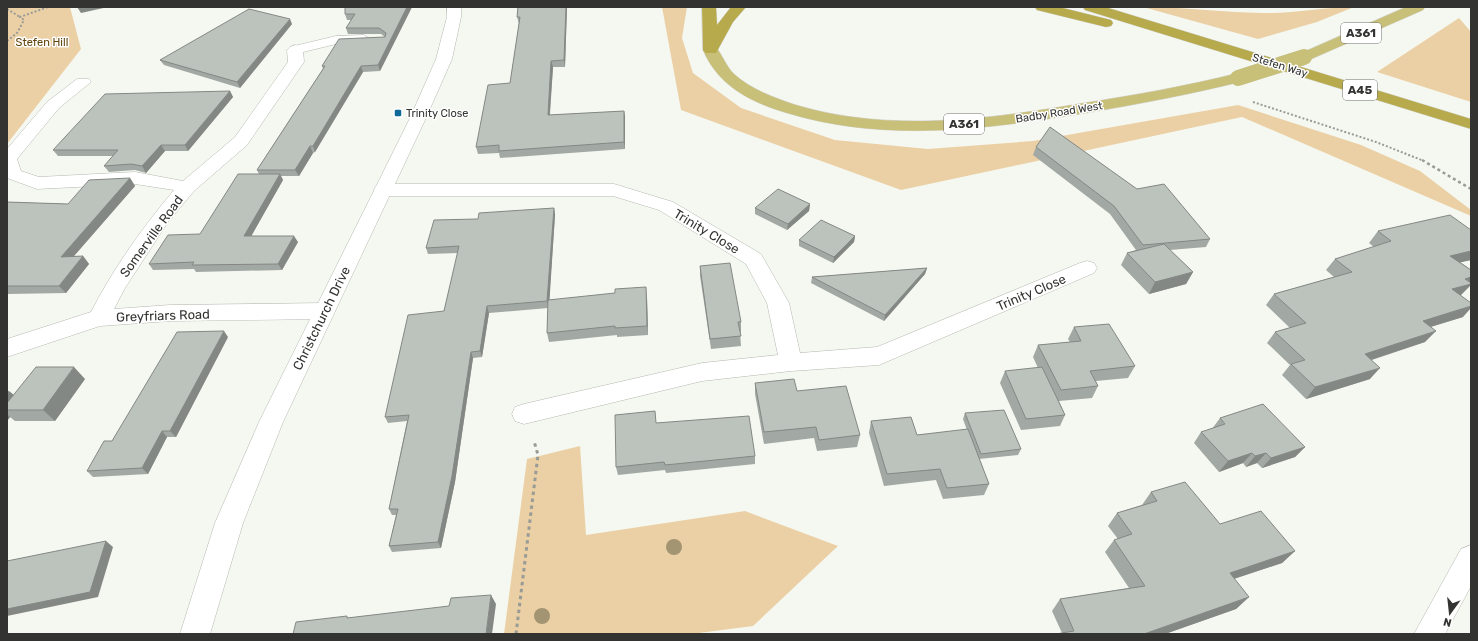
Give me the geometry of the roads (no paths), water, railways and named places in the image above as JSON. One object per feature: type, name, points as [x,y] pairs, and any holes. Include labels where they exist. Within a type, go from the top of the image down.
[{"type":"highway","points":[[709,7],[711,50]]},
{"type":"highway","points":[[711,50],[727,20],[739,7]]},
{"type":"highway","points":[[1042,7],[1155,36],[1250,56]]},
{"type":"highway","name":"Stefen Way","points":[[1090,7],[1471,124]]},
{"type":"main road","name":"Badby Road West","points":[[711,50],[715,63],[726,77],[744,89],[767,100],[794,110],[824,118],[861,124],[931,126],[980,123],[1048,115],[1206,86],[1238,78],[1304,57],[1418,7]]},
{"type":"street","name":"Christchurch Drive","points":[[195,634],[229,523],[271,422],[418,118],[444,59],[454,17],[454,7]]},
{"type":"street","name":"Somerville Road","points":[[99,318],[115,286],[161,218],[187,187],[241,141],[296,62],[295,50]]},
{"type":"street","points":[[83,82],[53,105],[8,159],[13,174],[37,183],[135,178],[187,187]]},
{"type":"street","name":"Trinity Close","points":[[383,190],[614,190],[666,206],[754,259],[778,303],[791,362]]},
{"type":"street","name":"Trinity Close","points":[[524,414],[702,372],[791,362],[879,356],[1087,268]]},
{"type":"street","name":"Greyfriars Road","points":[[7,348],[99,318],[170,313],[324,310]]},
{"type":"street","points":[[1429,634],[1471,558]]},
{"type":"lane","points":[[295,50],[336,40],[374,39]]},
{"type":"place","name":"Trinity Close","points":[[398,113]]},
{"type":"park label","name":"Stefen Hill","points":[[42,42]]}]
